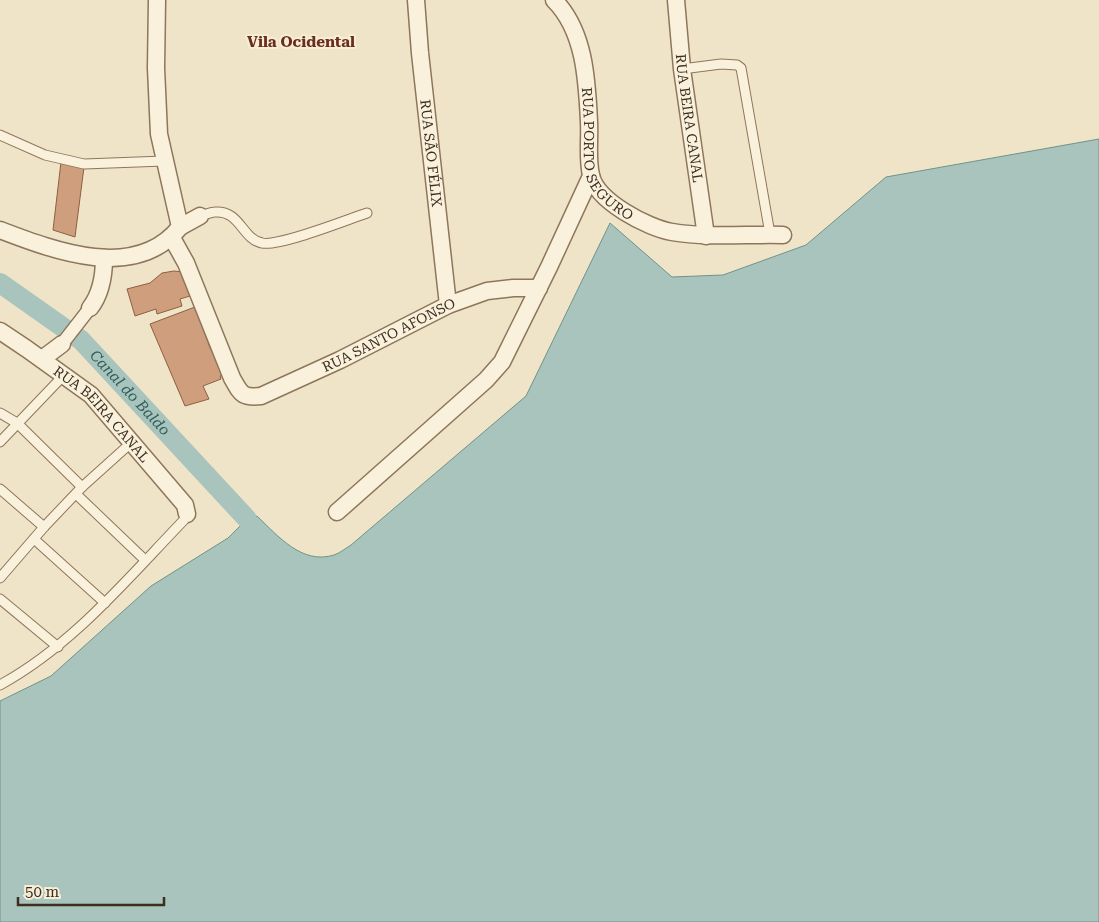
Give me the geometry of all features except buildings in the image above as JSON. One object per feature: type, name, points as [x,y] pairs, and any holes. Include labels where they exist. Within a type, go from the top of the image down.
[{"type":"street","points":[[157,0],[156,68],[159,134],[176,232]]},
{"type":"street","name":"RUA SÃO FÉLIX","points":[[416,0],[420,53],[448,305]]},
{"type":"street","name":"RUA PORTO SEGURO","points":[[554,0],[571,22],[585,66],[591,176],[602,194],[614,205],[652,227],[671,232],[706,236],[776,234]]},
{"type":"street","name":"RUA BEIRA CANAL","points":[[676,0],[682,69],[706,236]]},
{"type":"street","points":[[337,512],[494,372],[502,362],[591,176]]},
{"type":"street","points":[[0,230],[25,240],[66,252],[104,258],[128,257],[145,253],[200,216]]},
{"type":"street","name":"RUA SANTO AFONSO","points":[[176,232],[186,263],[232,378],[243,395],[248,397],[261,396],[340,360],[448,305],[488,291],[513,288],[539,288]]},
{"type":"street","points":[[42,359],[62,344],[96,300],[104,272],[104,258]]},
{"type":"street","name":"RUA BEIRA CANAL","points":[[0,331],[91,395],[185,505],[187,514]]},
{"type":"lane","points":[[682,69],[721,64],[737,65],[741,68],[776,234]]},
{"type":"lane","points":[[0,135],[45,155],[84,164],[164,161]]},
{"type":"lane","points":[[200,216],[216,212],[226,214],[236,218],[255,240],[260,243],[270,244],[366,213]]},
{"type":"lane","points":[[0,442],[64,375]]},
{"type":"lane","points":[[0,413],[17,423],[82,487]]},
{"type":"lane","points":[[1,574],[82,487],[132,442]]},
{"type":"lane","points":[[0,489],[44,527]]},
{"type":"lane","points":[[76,494],[146,560]]},
{"type":"lane","points":[[0,685],[23,673],[58,647],[105,603],[184,520],[187,514]]},
{"type":"lane","points":[[34,539],[105,603]]},
{"type":"lane","points":[[0,599],[58,647]]},
{"type":"water","points":[[1099,139],[1099,922],[0,922],[0,701],[51,676],[151,586],[228,538],[247,519],[257,516],[291,547],[311,556],[334,555],[351,545],[526,396],[610,223],[672,277],[723,275],[806,245],[886,177]]},
{"type":"waterway","name":"Canal do Baldo","points":[[0,283],[81,340],[247,519]]},
{"type":"district","name":"Vila Ocidental","points":[[301,42]]}]
